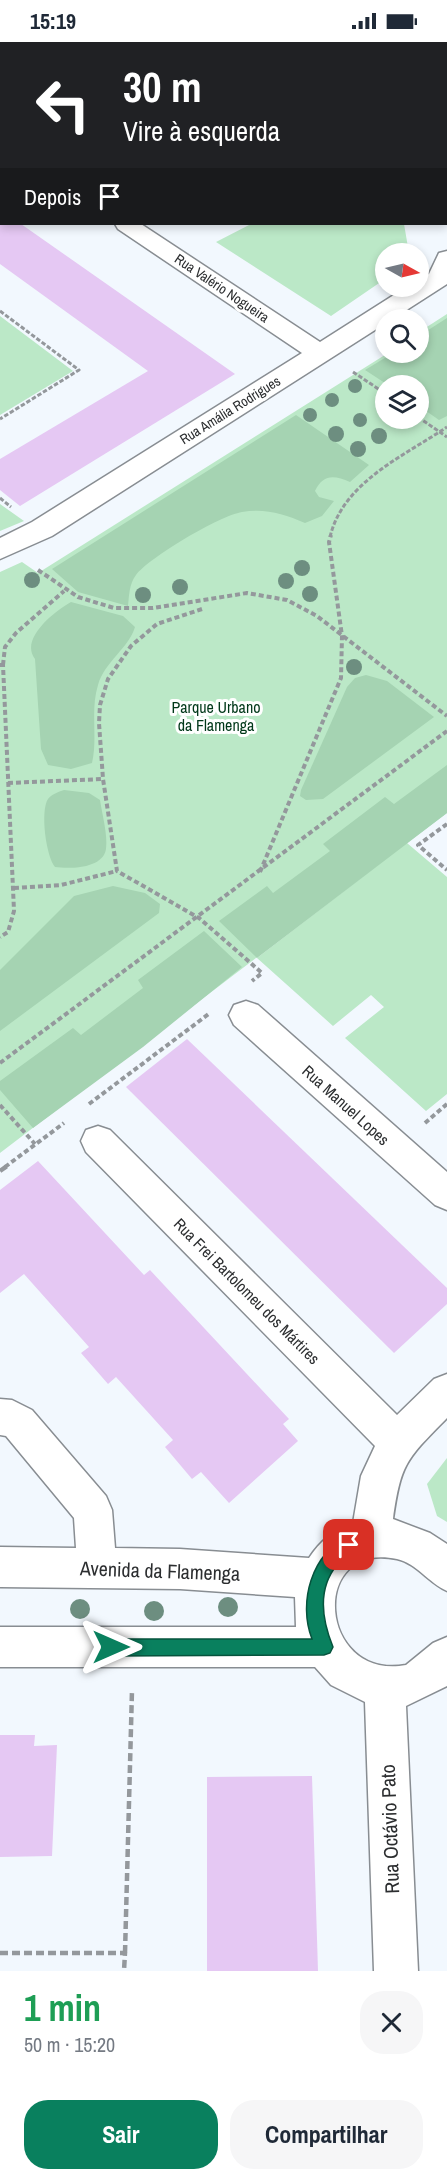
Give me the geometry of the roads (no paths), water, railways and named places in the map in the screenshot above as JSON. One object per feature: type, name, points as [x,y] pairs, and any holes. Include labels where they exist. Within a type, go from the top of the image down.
[{"type":"street","name":"Rua Valério Nogueira","points":[[127,225],[319,353]]},
{"type":"street","name":"Rua Amália Rodrigues","points":[[0,549],[42,529],[439,278],[447,258]]},
{"type":"street","name":"Rua Manuel Lopes","points":[[246,1000],[447,1194]]},
{"type":"street","name":"Rua Frei Bartolomeu dos Mártires","points":[[98,1141],[397,1442]]},
{"type":"street","points":[[371,1537],[380,1476],[397,1442],[447,1392]]},
{"type":"street","points":[[0,1417],[12,1418],[19,1423],[92,1510],[96,1538],[94,1568]]},
{"type":"street","points":[[447,1571],[434,1556],[414,1543],[393,1537],[371,1537],[349,1545],[332,1559],[320,1579],[314,1601],[315,1625],[324,1647],[339,1668],[361,1682],[385,1688],[412,1685],[435,1672],[447,1657]]},
{"type":"street","name":"Avenida da Flamenga","points":[[0,1567],[180,1569],[320,1579]]},
{"type":"street","points":[[0,1647],[324,1647]]},
{"type":"street","name":"Rua Octávio Pato","points":[[385,1688],[396,1971]]},
{"type":"park label","name":"Parque Urbano da Flamenga","points":[[216,716]]}]
